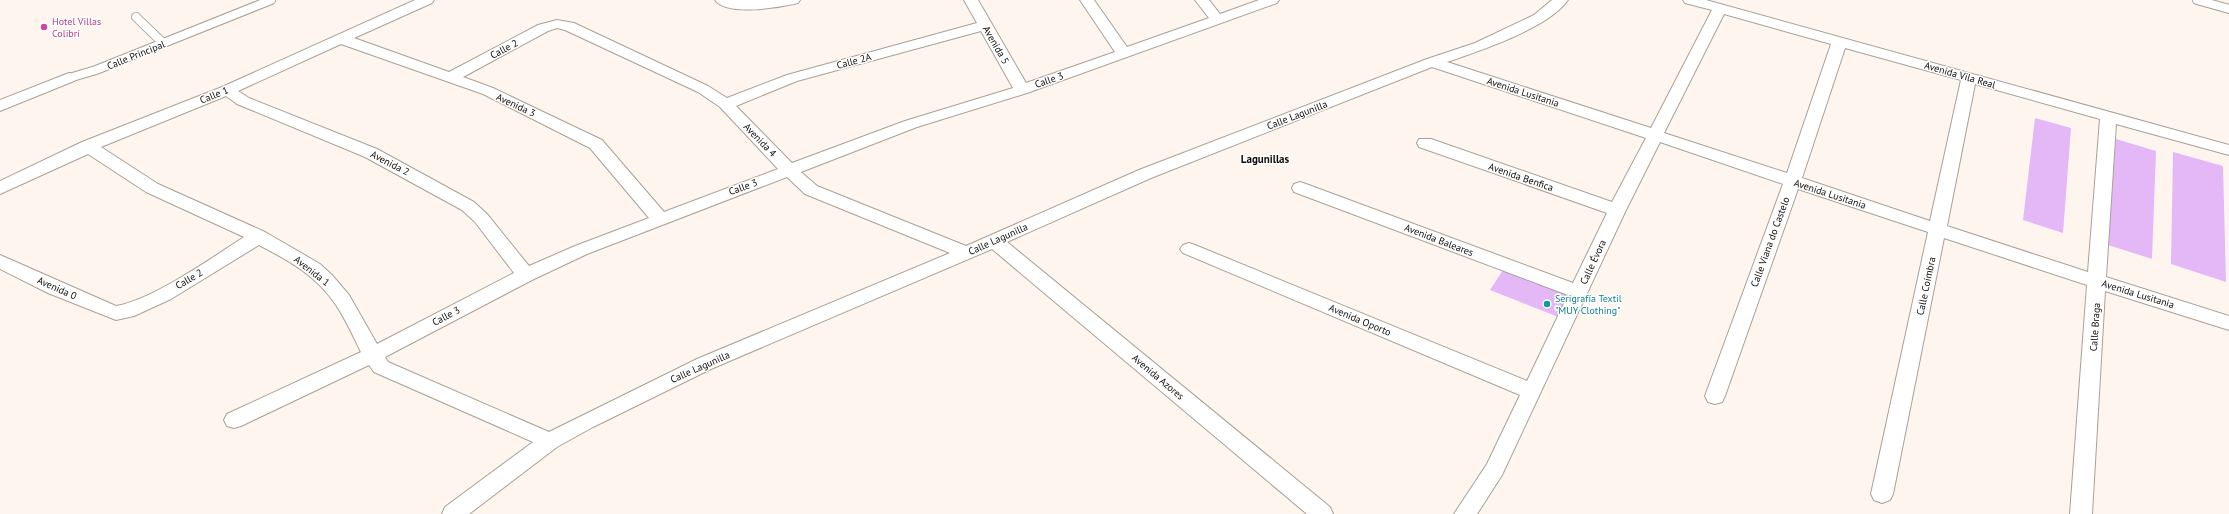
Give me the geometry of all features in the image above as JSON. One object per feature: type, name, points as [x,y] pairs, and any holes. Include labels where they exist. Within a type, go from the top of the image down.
[{"type":"street","name":"Calle 1","points":[[0,188],[88,146],[227,90],[427,0]]},
{"type":"street","points":[[722,0],[739,6],[762,6],[793,0]]},
{"type":"street","name":"Avenida 5","points":[[971,0],[1022,90]]},
{"type":"street","points":[[1087,0],[1124,54]]},
{"type":"street","points":[[1202,0],[1218,20]]},
{"type":"street","name":"Calle 3","points":[[234,420],[372,355],[526,275],[659,218],[911,124],[1022,90],[1272,0]]},
{"type":"street","name":"Calle Lagunilla","points":[[453,514],[550,441],[586,421],[704,364],[994,241],[1145,174],[1432,62],[1480,46],[1539,18],[1561,0]]},
{"type":"street","name":"Avenida Vila Real","points":[[1690,0],[2229,150]]},
{"type":"street","name":"Calle Évora","points":[[1465,514],[1495,469],[1617,210],[1657,135],[1720,8]]},
{"type":"street","name":"Calle 2","points":[[452,77],[543,28],[557,24]]},
{"type":"street","name":"Avenida 4","points":[[557,24],[569,26],[598,39],[703,89],[726,104],[789,170],[811,190],[966,253]]},
{"type":"street","name":"Calle 2A","points":[[726,104],[792,78],[985,25]]},
{"type":"street","name":"Avenida 3","points":[[341,39],[452,77],[488,92],[596,144],[659,218]]},
{"type":"street","name":"Calle Viana do Castelo","points":[[1715,396],[1792,182],[1839,42]]},
{"type":"street","name":"Avenida Lusitania","points":[[1432,62],[1657,135],[1792,182],[1938,230],[2229,323]]},
{"type":"street","name":"Calle Principal","points":[[0,106],[69,78]]},
{"type":"street","name":"Calle Coímbra","points":[[1882,494],[1969,78]]},
{"type":"street","name":"Avenida 2","points":[[227,90],[243,101],[371,153],[468,206],[481,218],[526,275]]},
{"type":"street","name":"Calle Braga","points":[[2081,514],[2098,282],[2108,117]]},
{"type":"street","name":"Avenida Benfica","points":[[1425,143],[1617,210]]},
{"type":"street","name":"Avenida 1","points":[[88,146],[127,174],[152,188],[259,236],[307,264],[326,279],[342,297],[372,355],[381,367],[550,441]]},
{"type":"street","name":"Avenida Baleares","points":[[1300,188],[1579,292]]},
{"type":"street","name":"Calle 2","points":[[115,313],[135,310],[222,260],[259,236]]},
{"type":"street","name":"Avenida Azores","points":[[994,241],[1322,514]]},
{"type":"street","name":"Avenida Oporto","points":[[1189,249],[1531,391]]},
{"type":"street","name":"Avenida 0","points":[[0,261],[115,313]]},
{"type":"lane","name":"Calle Principal","points":[[69,78],[96,70],[271,0]]},
{"type":"lane","points":[[2197,0],[2229,8]]},
{"type":"lane","points":[[136,17],[163,44]]},
{"type":"building","points":[[2035,118],[2071,128],[2063,233],[2023,220]]},
{"type":"building","points":[[2116,139],[2156,151],[2152,259],[2108,245]]},
{"type":"building","points":[[2173,152],[2223,166],[2226,282],[2171,264]]},
{"type":"building","name":"Serigrafía Textil \"MUY Clothing\"","points":[[1505,267],[1573,291],[1561,318],[1490,290]]},
{"type":"place","name":"Hotel Villas Colibrí","points":[[44,27]]},
{"type":"place","name":"Serigrafía Textil \"MUY Clothing\"","points":[[1547,304]]},
{"type":"district","name":"Lagunillas","points":[[1265,159]]}]
